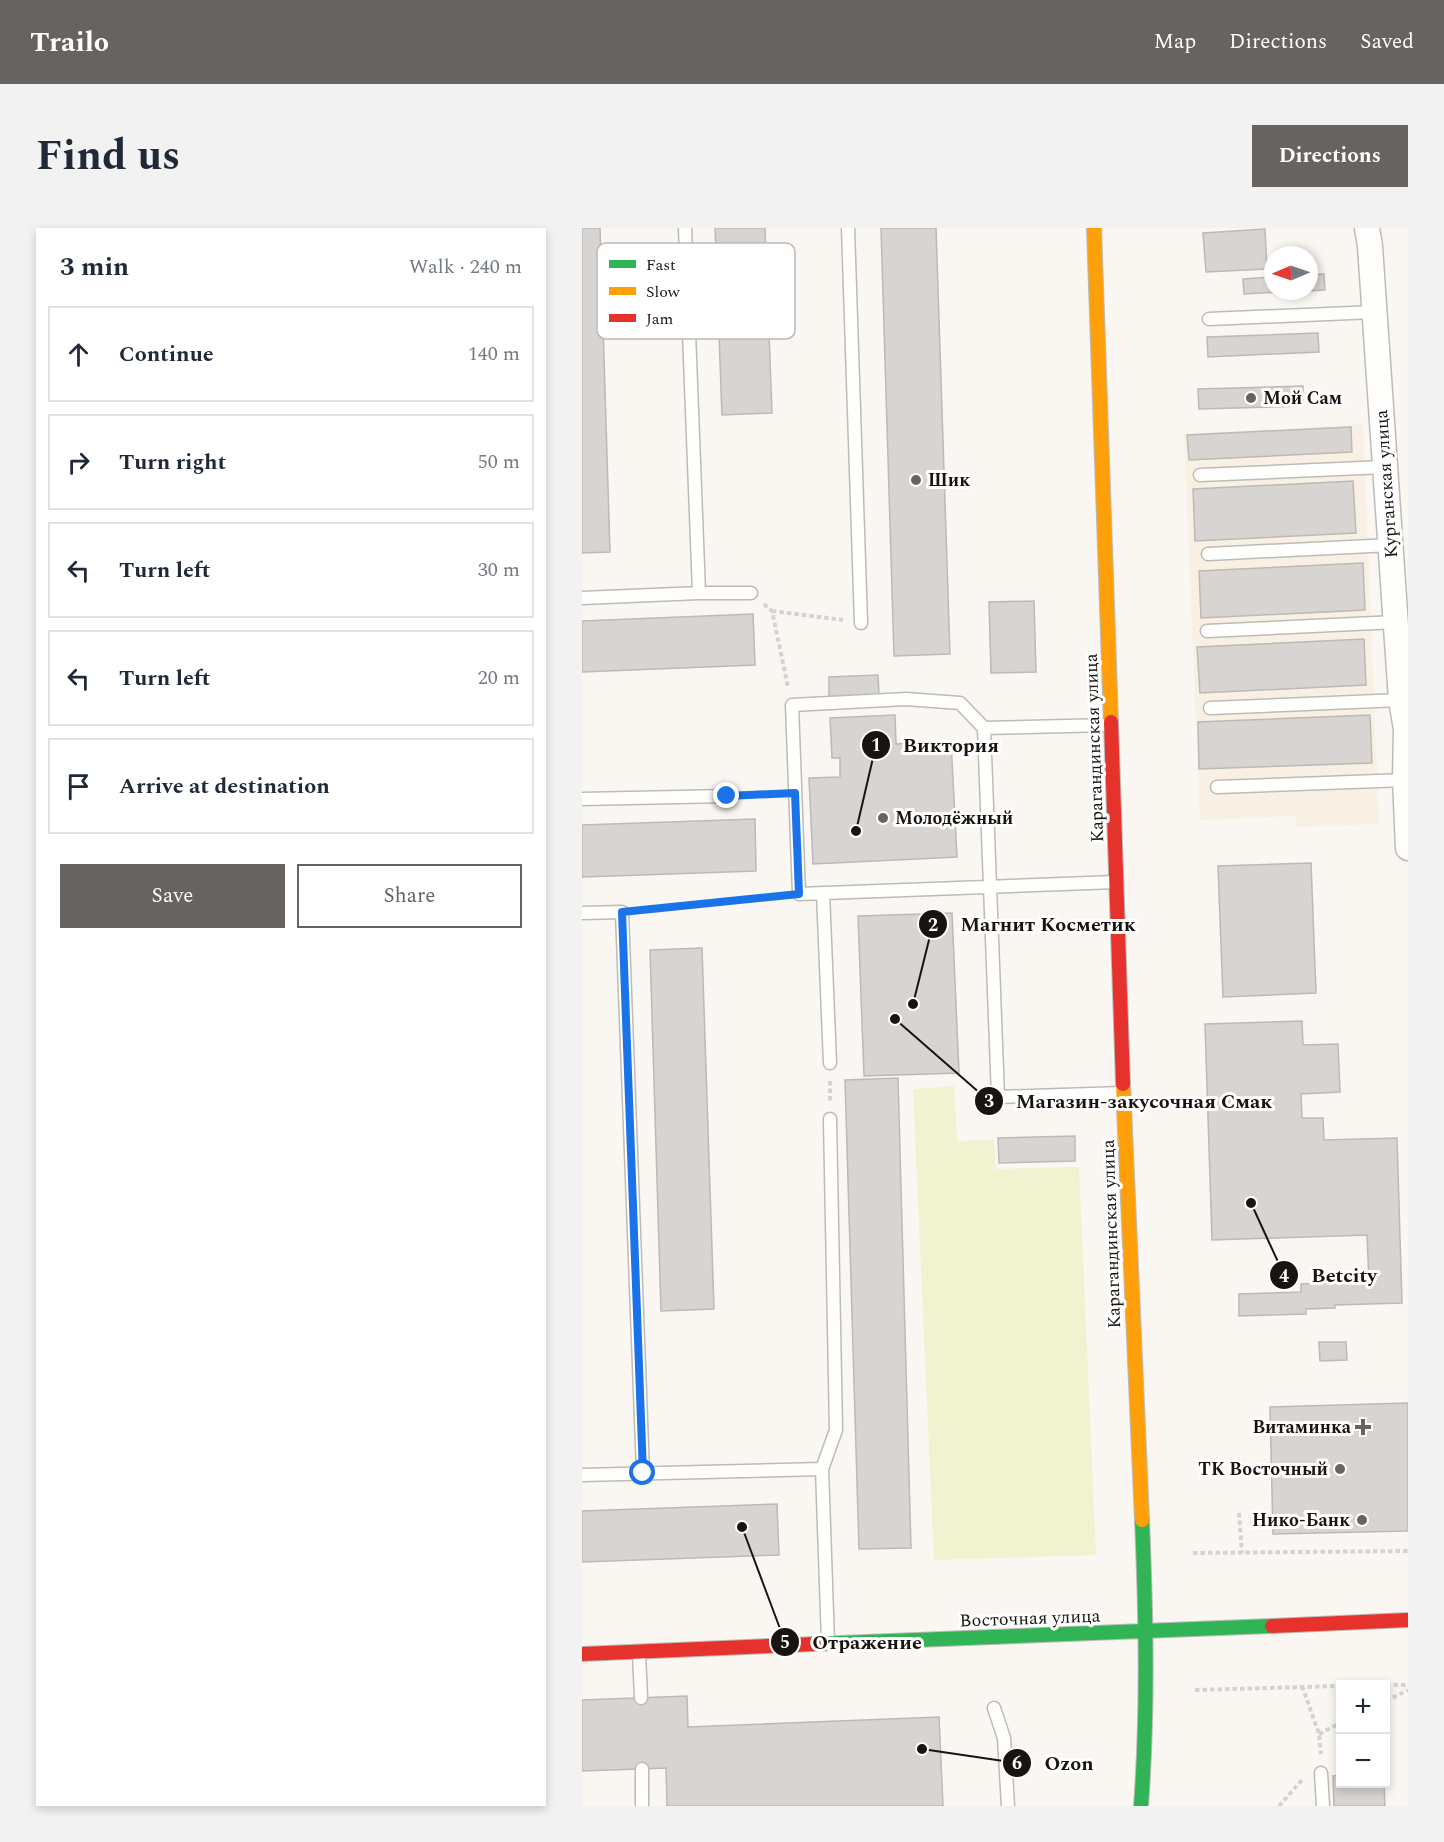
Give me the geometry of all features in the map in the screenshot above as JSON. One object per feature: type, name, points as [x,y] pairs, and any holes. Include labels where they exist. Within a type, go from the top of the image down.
[{"type":"main road","name":"Карагандинская улица","points":[[1094,228],[1124,1093],[1147,1631],[1146,1741],[1141,1806]]},
{"type":"main road","name":"Восточная улица","points":[[582,1654],[1408,1620]]},
{"type":"street","name":"Курганская улица","points":[[1366,228],[1370,246],[1396,622],[1403,647],[1401,700],[1406,729],[1404,780],[1408,848]]},
{"type":"lane","points":[[685,228],[686,243]]},
{"type":"lane","points":[[848,228],[861,623]]},
{"type":"lane","points":[[1209,319],[1374,312]]},
{"type":"lane","points":[[689,339],[699,593]]},
{"type":"lane","points":[[1200,475],[1385,466]]},
{"type":"lane","points":[[1208,554],[1391,545]]},
{"type":"lane","points":[[582,598],[751,593]]},
{"type":"lane","points":[[1207,632],[1396,622]]},
{"type":"lane","points":[[1117,882],[989,887],[799,894],[792,705],[906,699],[960,704],[984,728],[989,887],[998,1097],[1124,1093]]},
{"type":"lane","points":[[1210,708],[1401,700]]},
{"type":"lane","points":[[984,728],[1112,724]]},
{"type":"lane","points":[[1218,787],[1404,780]]},
{"type":"lane","points":[[582,799],[727,796]]},
{"type":"lane","points":[[823,893],[830,1063]]},
{"type":"lane","points":[[582,913],[622,912],[643,1473]]},
{"type":"lane","points":[[828,1644],[822,1469],[836,1430],[830,1119]]},
{"type":"lane","points":[[582,1475],[822,1469]]},
{"type":"lane","points":[[639,1652],[641,1698]]},
{"type":"lane","points":[[994,1708],[1004,1738],[1008,1806]]},
{"type":"lane","points":[[642,1769],[642,1806]]},
{"type":"lane","points":[[1322,1773],[1323,1806]]},
{"type":"path","points":[[751,593],[772,610],[861,623]]},
{"type":"path","points":[[772,610],[792,705]]},
{"type":"path","points":[[727,796],[795,793]]},
{"type":"path","points":[[622,912],[799,894]]},
{"type":"path","points":[[830,1063],[830,1119]]},
{"type":"path","points":[[1239,1513],[1242,1553]]},
{"type":"path","points":[[1193,1553],[1408,1551]]},
{"type":"path","points":[[1390,1685],[1408,1685]]},
{"type":"path","points":[[1302,1686],[1319,1734],[1322,1773]]},
{"type":"path","points":[[1195,1690],[1336,1686]]},
{"type":"path","points":[[1390,1699],[1408,1690]]},
{"type":"path","points":[[1319,1734],[1336,1726]]},
{"type":"shaded area","points":[[1363,424],[1379,824],[1297,827],[1296,816],[1200,820],[1184,434]]},
{"type":"green space","points":[[954,1086],[957,1141],[994,1140],[996,1169],[1079,1167],[1096,1555],[934,1560],[913,1089]]},
{"type":"building","points":[[582,228],[600,228],[600,243],[597,243],[597,339],[603,339],[610,552],[582,553]]},
{"type":"building","points":[[715,228],[765,228],[766,243],[716,243]]},
{"type":"building","points":[[881,228],[936,228],[950,654],[894,656]]},
{"type":"building","points":[[1265,229],[1264,269],[1206,272],[1203,233]]},
{"type":"building","points":[[1318,274],[1324,274],[1325,290],[1318,290]]},
{"type":"building","points":[[1264,278],[1264,293],[1244,294],[1243,279]]},
{"type":"building","points":[[1318,333],[1319,352],[1208,357],[1207,337]]},
{"type":"building","points":[[719,339],[769,339],[772,413],[722,415]]},
{"type":"building","name":"Мой Cам","points":[[1303,386],[1303,406],[1199,409],[1198,389]]},
{"type":"building","points":[[1351,427],[1352,452],[1189,460],[1187,435]]},
{"type":"building","points":[[1353,481],[1356,533],[1195,541],[1193,489]]},
{"type":"building","points":[[1363,563],[1365,610],[1201,618],[1199,571]]},
{"type":"building","points":[[1034,601],[1036,672],[991,673],[989,602]]},
{"type":"building","points":[[753,614],[755,665],[582,672],[582,621]]},
{"type":"building","points":[[1364,639],[1366,685],[1200,693],[1197,647]]},
{"type":"building","points":[[878,675],[879,695],[829,697],[829,677]]},
{"type":"building","name":"Молодёжный","points":[[895,715],[896,744],[951,741],[957,857],[813,864],[809,778],[840,777],[840,758],[832,758],[830,718]]},
{"type":"building","points":[[1370,715],[1372,763],[1199,769],[1198,722]]},
{"type":"building","points":[[755,819],[756,871],[582,877],[582,825]]},
{"type":"building","points":[[1311,863],[1316,993],[1223,997],[1218,866]]},
{"type":"building","points":[[952,913],[959,1073],[864,1076],[858,916]]},
{"type":"building","points":[[702,948],[714,1309],[661,1311],[650,950]]},
{"type":"building","points":[[1302,1021],[1303,1045],[1338,1044],[1340,1092],[1301,1094],[1302,1118],[1323,1118],[1324,1140],[1397,1138],[1402,1303],[1335,1305],[1335,1308],[1306,1309],[1306,1314],[1239,1316],[1239,1294],[1301,1292],[1301,1284],[1369,1281],[1367,1235],[1212,1240],[1205,1024]]},
{"type":"building","points":[[898,1078],[911,1548],[859,1549],[845,1080]]},
{"type":"building","points":[[1075,1136],[1075,1161],[999,1163],[998,1138]]},
{"type":"building","points":[[1319,1342],[1346,1342],[1347,1360],[1320,1361]]},
{"type":"building","name":"ТК Восточный","points":[[1408,1403],[1408,1531],[1273,1534],[1270,1407]]},
{"type":"building","points":[[777,1504],[779,1555],[582,1562],[582,1511]]},
{"type":"building","points":[[687,1696],[688,1727],[939,1717],[943,1806],[667,1806],[666,1768],[582,1771],[582,1700]]},
{"type":"building","points":[[1333,1776],[1336,1776],[1336,1788],[1384,1788],[1385,1806],[1334,1806]]},
{"type":"traffic: fast","points":[[1141,1806],[1146,1663],[1142,1520]]},
{"type":"traffic: fast","points":[[814,1644],[1272,1626]]},
{"type":"traffic: slow","points":[[1094,228],[1111,722]]},
{"type":"traffic: slow","points":[[1123,1084],[1142,1520]]},
{"type":"traffic: jam","points":[[1111,722],[1123,1084]]},
{"type":"traffic: jam","points":[[1272,1626],[1408,1620]]},
{"type":"traffic: jam","points":[[582,1654],[814,1644]]},
{"type":"place","name":"Мой Cам","points":[[1251,398]]},
{"type":"place","name":"Шик","points":[[916,480]]},
{"type":"place","name":"Молодёжный","points":[[883,818]]},
{"type":"place","name":"Виктория","points":[[856,831]]},
{"type":"place","name":"Магнит Косметик","points":[[913,1004]]},
{"type":"place","name":"Магазин-закусочная Смак","points":[[895,1019]]},
{"type":"place","name":"Betcity","points":[[1251,1203]]},
{"type":"place","name":"Витаминка","points":[[1363,1427]]},
{"type":"place","name":"ТК Восточный","points":[[1340,1469]]},
{"type":"place","name":"Нико-Банк","points":[[1362,1520]]},
{"type":"place","name":"Отражение","points":[[742,1527]]},
{"type":"place","name":"Ozon","points":[[922,1749]]},
{"type":"route","points":[[643,1473],[622,912],[799,894],[795,793],[727,796]]}]
